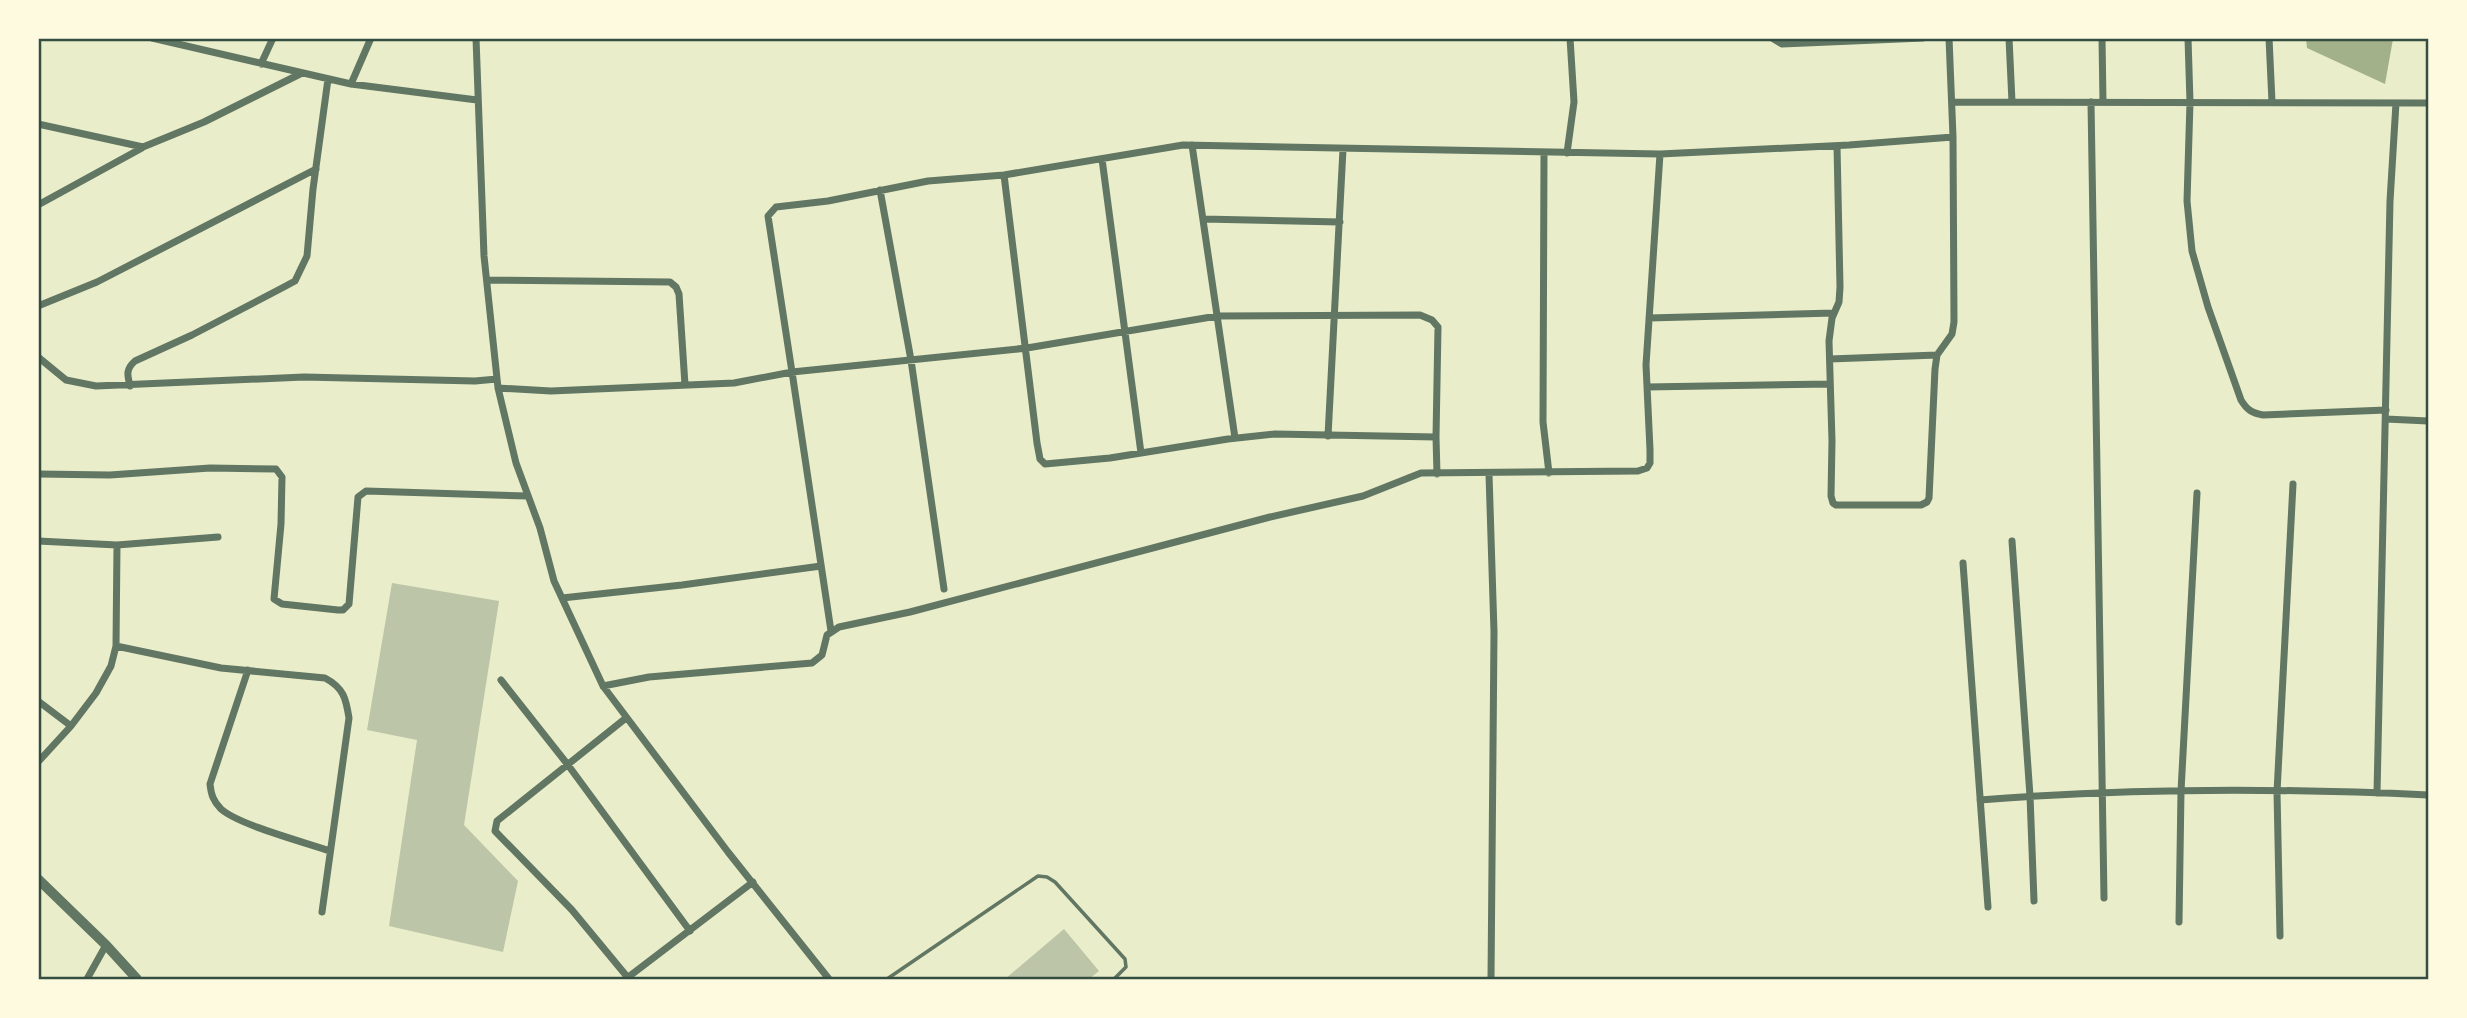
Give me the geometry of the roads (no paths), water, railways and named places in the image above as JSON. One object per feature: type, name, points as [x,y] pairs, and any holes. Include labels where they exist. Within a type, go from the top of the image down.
[{"type":"street","points":[[152,38],[351,84],[477,100]]},
{"type":"street","points":[[261,64],[272,38]]},
{"type":"street","points":[[351,84],[371,38]]},
{"type":"street","points":[[476,38],[487,280],[498,388],[516,463],[540,528],[554,581],[603,686],[829,979]]},
{"type":"street","points":[[1567,153],[1574,102],[1570,38]]},
{"type":"street","points":[[1772,38],[1782,44],[1923,38]]},
{"type":"street","points":[[1837,146],[1840,287],[1839,302],[1833,313],[1830,334],[1833,503],[1843,506],[1921,505],[1929,498],[1937,355],[1952,334],[1954,323],[1949,38]]},
{"type":"street","points":[[2009,38],[2012,102]]},
{"type":"street","points":[[2102,38],[2103,102]]},
{"type":"street","points":[[2188,38],[2190,102],[2187,201],[2192,251],[2208,307],[2241,400],[2247,409],[2263,415],[2386,414],[2428,421]]},
{"type":"street","points":[[2269,38],[2272,102]]},
{"type":"street","points":[[38,205],[143,147],[204,122],[302,73]]},
{"type":"street","points":[[130,386],[127,373],[135,361],[192,335],[295,281],[307,256],[328,79]]},
{"type":"street","points":[[1951,102],[2428,103]]},
{"type":"street","points":[[2091,102],[2104,898]]},
{"type":"street","points":[[2377,793],[2389,201],[2396,103]]},
{"type":"street","points":[[38,124],[143,147]]},
{"type":"street","points":[[831,631],[768,216],[776,207],[828,201],[929,181],[1004,175],[1192,145],[1660,154],[1837,146],[1952,137]]},
{"type":"street","points":[[1192,145],[1235,438]]},
{"type":"street","points":[[1328,436],[1343,149]]},
{"type":"street","points":[[1544,152],[1543,422],[1549,473]]},
{"type":"street","points":[[603,686],[649,677],[812,663],[822,655],[823,643],[831,631],[839,627],[910,612],[1270,517],[1363,496],[1421,473],[1549,473],[1638,471],[1647,468],[1650,463],[1647,387],[1649,318],[1660,154]]},
{"type":"street","points":[[1102,159],[1142,453]]},
{"type":"street","points":[[38,306],[97,282],[316,169]]},
{"type":"street","points":[[1004,175],[1040,459],[1045,464],[1275,434],[1436,437]]},
{"type":"street","points":[[880,190],[911,360],[944,589]]},
{"type":"street","points":[[1203,219],[1340,222]]},
{"type":"street","points":[[487,280],[670,282],[679,295],[685,385]]},
{"type":"street","points":[[1649,318],[1833,313]]},
{"type":"street","points":[[498,388],[551,391],[734,383],[792,372],[1027,348],[1217,316],[1420,315],[1432,320],[1438,327],[1437,474]]},
{"type":"street","points":[[1830,359],[1937,355]]},
{"type":"street","points":[[38,358],[66,380],[79,384],[130,386],[304,377],[475,381],[498,379]]},
{"type":"street","points":[[1647,387],[1830,384]]},
{"type":"street","points":[[38,474],[110,475],[210,468],[276,469],[282,477],[274,599],[282,604],[338,610],[343,610],[349,604],[358,497],[361,493],[528,496]]},
{"type":"street","points":[[1489,474],[1494,632],[1491,979]]},
{"type":"street","points":[[2280,936],[2277,792],[2293,484]]},
{"type":"street","points":[[2179,922],[2181,791],[2197,493]]},
{"type":"street","points":[[38,541],[117,545],[218,537]]},
{"type":"street","points":[[2012,541],[2030,796],[2034,901]]},
{"type":"street","points":[[38,762],[71,726],[96,693],[111,666],[116,646],[117,545]]},
{"type":"street","points":[[1963,564],[1988,907]]},
{"type":"street","points":[[562,598],[821,566]]},
{"type":"street","points":[[116,646],[221,668],[325,678],[338,685],[346,697],[349,718],[322,912]]},
{"type":"street","points":[[248,670],[211,784],[211,794],[219,807],[233,817],[330,851]]},
{"type":"street","points":[[501,680],[568,765],[690,931]]},
{"type":"street","points":[[38,701],[71,726]]},
{"type":"street","points":[[626,718],[497,821],[495,831],[572,910],[628,979],[753,882]]},
{"type":"street","points":[[1980,800],[2102,792],[2181,791],[2428,795]]},
{"type":"street","points":[[38,879],[137,979]]},
{"type":"street","points":[[87,979],[106,945]]},
{"type":"lane","points":[[887,979],[1038,876],[1055,882],[1125,959],[1126,967],[1114,979]]}]
